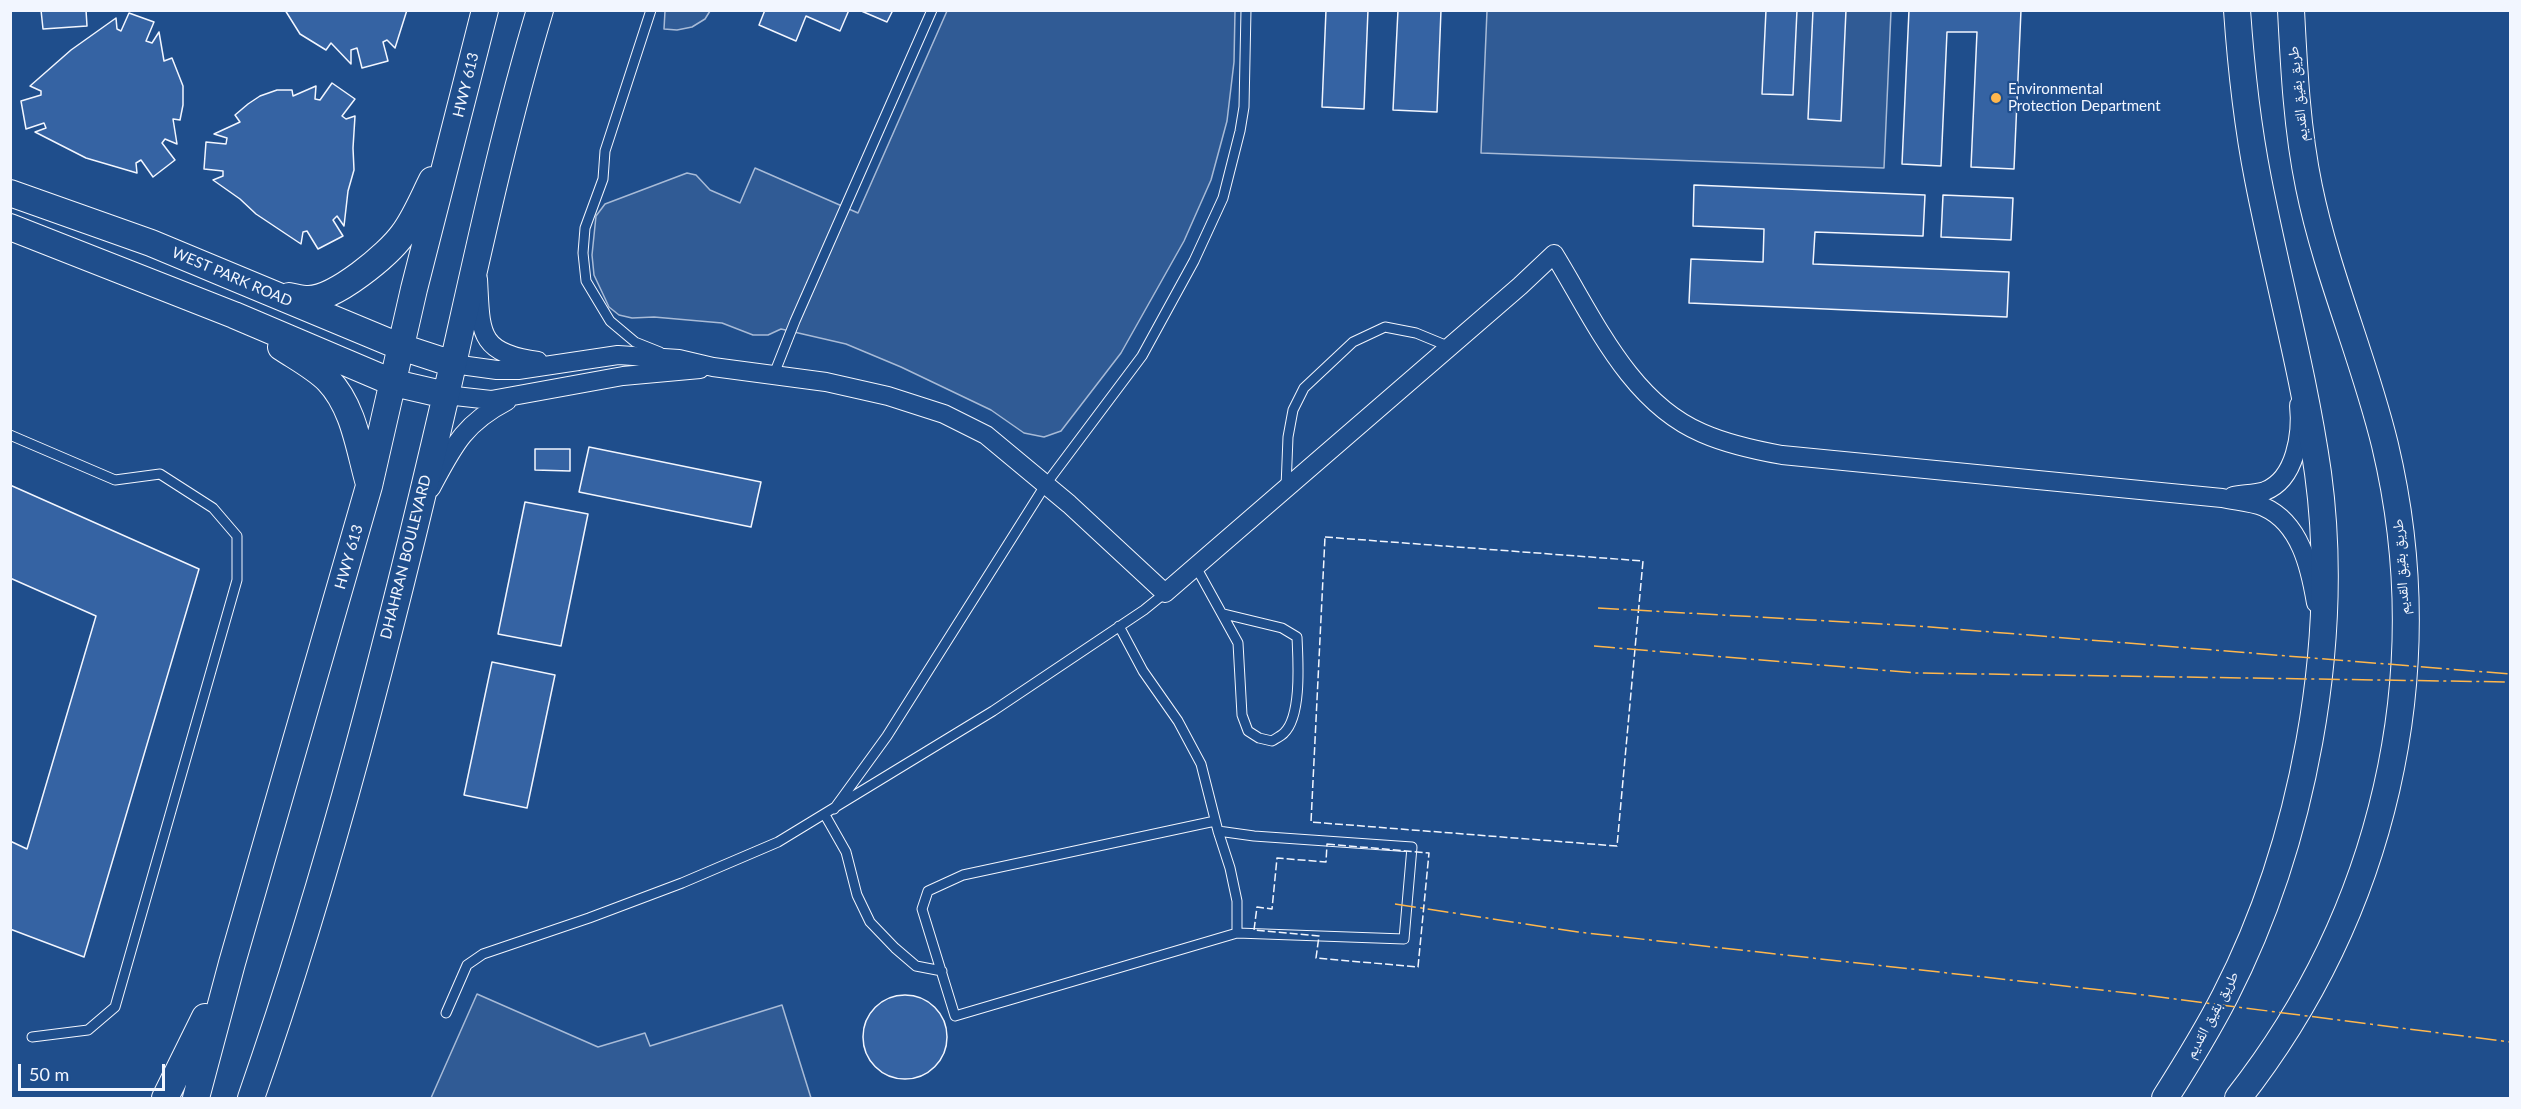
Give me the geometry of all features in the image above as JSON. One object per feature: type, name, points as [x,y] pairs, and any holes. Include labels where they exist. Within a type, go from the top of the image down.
[{"type":"main road","name":"HWY 613","points":[[196,1098],[232,963],[369,486],[401,347],[485,10]]},
{"type":"main road","name":"DHAHRAN BOULEVARD","points":[[251,1098],[300,950],[346,794],[417,514],[507,135],[540,10]]},
{"type":"main road","name":"طريق بقيق القديم","points":[[2165,1098],[2225,996],[2255,931],[2279,866],[2299,789],[2314,716],[2322,642],[2323,547],[2318,474],[2292,335],[2258,179],[2244,91],[2237,10]]},
{"type":"main road","name":"طريق بقيق القديم","points":[[2238,1098],[2270,1058],[2304,1004],[2331,952],[2355,897],[2373,844],[2388,783],[2400,717],[2405,659],[2405,582],[2385,445],[2309,187],[2294,74],[2291,10]]},
{"type":"main road","points":[[272,294],[309,299],[325,295],[362,273],[392,248],[405,232],[453,137]]},
{"type":"main road","name":"WEST PARK ROAD","points":[[10,193],[151,243],[401,347],[453,364]]},
{"type":"main road","points":[[10,227],[234,315],[394,383],[446,395]]},
{"type":"main road","points":[[234,315],[326,378],[342,396],[349,412],[369,486]]},
{"type":"main road","points":[[165,1098],[232,963]]},
{"type":"main road","points":[[262,1098],[270,1044]]},
{"type":"street","points":[[453,364],[497,370],[618,355],[679,359],[713,367],[826,382],[888,396],[944,414],[986,435],[1046,484],[1165,593],[1554,254],[1605,339],[1636,381],[1665,411],[1700,433],[1744,448],[1782,455],[2222,498],[2264,507],[2280,518],[2294,533],[2307,564],[2322,642]]},
{"type":"street","points":[[477,264],[481,327],[486,340],[495,348],[523,359],[570,362]]},
{"type":"street","points":[[2222,498],[2265,491],[2281,482],[2289,468],[2296,448],[2300,414],[2292,335]]},
{"type":"street","points":[[446,395],[491,400],[623,376],[713,367]]},
{"type":"street","points":[[417,514],[456,442],[470,425],[492,409],[516,396]]},
{"type":"lane","points":[[651,10],[605,151],[603,179],[585,228],[583,254],[586,281],[610,321],[635,342],[679,359]]},
{"type":"lane","points":[[774,374],[795,321],[932,10]]},
{"type":"lane","points":[[834,809],[887,736],[1046,484],[1142,356],[1194,261],[1223,198],[1244,107],[1246,10]]},
{"type":"lane","points":[[1286,487],[1288,437],[1293,410],[1304,388],[1353,342],[1385,327],[1416,333],[1450,347]]},
{"type":"lane","points":[[10,435],[115,480],[160,474],[213,508],[237,536],[237,580],[115,1007],[88,1030],[32,1037]]},
{"type":"lane","points":[[1196,567],[1238,643],[1242,715],[1248,731],[1259,738],[1272,741],[1285,733],[1293,716],[1298,677],[1297,637],[1282,628],[1224,614]]},
{"type":"lane","points":[[446,1013],[467,965],[483,954],[682,883],[778,842],[993,711],[1165,593]]},
{"type":"lane","points":[[1119,626],[1143,671],[1178,721],[1201,764],[1230,868],[1237,901],[1237,933]]},
{"type":"lane","points":[[825,815],[846,852],[857,895],[870,922],[916,966],[942,971]]},
{"type":"lane","points":[[1215,820],[963,875],[928,891],[922,909],[956,1016],[1237,933],[1404,939],[1412,847],[1254,836],[1218,831]]},
{"type":"shaded area","points":[[665,10],[710,11],[705,19],[692,27],[677,30],[664,29]]},
{"type":"shaded area","points":[[947,11],[1235,11],[1234,62],[1227,121],[1211,180],[1184,241],[1121,353],[1061,431],[1044,437],[1024,433],[991,410],[901,367],[846,344],[781,329],[768,335],[753,335],[722,323],[654,317],[632,318],[619,315],[609,307],[594,275],[592,255],[596,216],[605,204],[687,173],[696,175],[710,190],[740,203],[755,168],[858,213]]},
{"type":"shaded area","points":[[1487,11],[1891,11],[1884,168],[1481,153]]},
{"type":"shaded area","points":[[477,994],[598,1047],[645,1033],[650,1046],[782,1005],[811,1098],[431,1098]]},
{"type":"building","points":[[41,10],[86,10],[87,26],[43,29]]},
{"type":"building","points":[[285,10],[407,10],[395,48],[387,40],[383,42],[388,61],[362,68],[357,48],[351,50],[351,64],[331,43],[326,50],[300,34]]},
{"type":"building","points":[[765,10],[849,10],[840,31],[806,16],[796,41],[759,25]]},
{"type":"building","points":[[859,10],[893,10],[887,22]]},
{"type":"building","points":[[1326,10],[1368,10],[1364,109],[1322,107]]},
{"type":"building","points":[[1398,10],[1441,10],[1437,112],[1393,110]]},
{"type":"building","points":[[1766,10],[1797,10],[1793,95],[1762,94]]},
{"type":"building","points":[[1813,10],[1846,10],[1841,121],[1808,119]]},
{"type":"building","name":"Environmental Protection Department","points":[[1909,10],[2021,10],[2014,169],[1971,167],[1977,32],[1947,32],[1941,166],[1902,164]]},
{"type":"building","points":[[129,13],[154,22],[146,41],[152,43],[159,32],[164,61],[172,58],[183,86],[180,120],[173,119],[177,144],[165,139],[162,143],[175,160],[153,177],[141,160],[136,163],[137,173],[86,158],[35,132],[46,128],[44,123],[26,129],[21,101],[41,95],[41,91],[30,86],[71,50],[116,18],[117,29],[121,31]]},
{"type":"building","points":[[332,83],[355,99],[342,116],[346,119],[355,116],[354,170],[348,191],[344,226],[337,216],[333,220],[343,236],[318,249],[307,231],[303,232],[301,244],[256,214],[240,199],[213,180],[223,176],[223,171],[204,169],[206,142],[226,144],[227,138],[214,134],[240,122],[235,115],[260,96],[277,90],[292,90],[293,96],[316,86],[315,99],[320,100]]},
{"type":"building","points":[[1694,185],[1925,195],[1923,236],[1815,232],[1813,264],[2009,272],[2007,317],[1689,303],[1691,259],[1763,262],[1764,229],[1693,226]]},
{"type":"building","points":[[1943,195],[2013,198],[2011,240],[1941,237]]},
{"type":"building","points":[[589,447],[761,482],[751,527],[579,492]]},
{"type":"building","points":[[535,449],[570,449],[570,471],[535,470]]},
{"type":"building","points":[[10,485],[199,569],[84,957],[10,929],[10,841],[27,849],[96,616],[10,578]]},
{"type":"building","points":[[525,502],[588,514],[561,646],[498,634]]},
{"type":"building","points":[[492,662],[555,675],[527,808],[464,795]]},
{"type":"building","points":[[905,995],[928,1002],[940,1014],[947,1037],[940,1060],[928,1072],[905,1079],[882,1072],[870,1060],[863,1037],[870,1014],[882,1002]]},
{"type":"fence","points":[[1325,537],[1643,561],[1617,846],[1311,822],[1325,537]]},
{"type":"fence","points":[[1327,844],[1429,853],[1418,967],[1316,958],[1319,936],[1254,930],[1257,907],[1272,909],[1277,858],[1326,862],[1327,844]]},
{"type":"power","points":[[1598,608],[1917,626],[2510,674]]},
{"type":"power","points":[[1594,646],[1916,673],[2510,682]]},
{"type":"power","points":[[1395,904],[1578,932],[2128,993],[2510,1042]]},
{"type":"place","name":"Environmental Protection Department","points":[[1996,98]]}]
